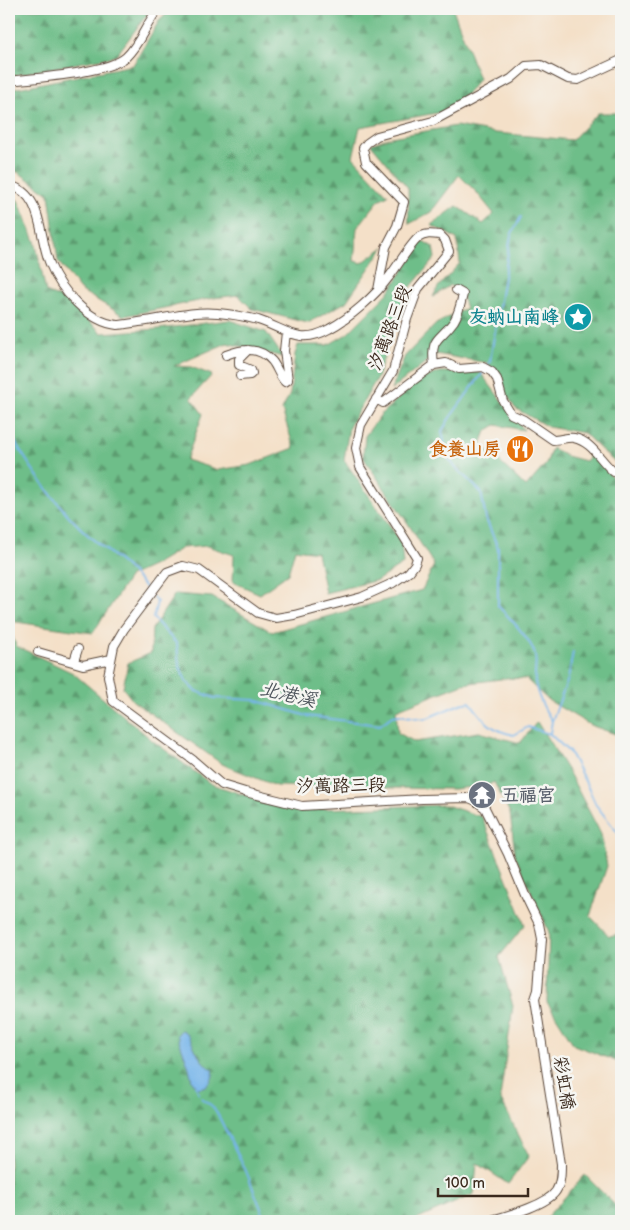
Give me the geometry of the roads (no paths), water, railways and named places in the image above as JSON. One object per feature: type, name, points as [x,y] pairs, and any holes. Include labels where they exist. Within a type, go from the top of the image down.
[{"type":"street","points":[[9,81],[89,70],[117,63],[132,50],[158,9]]},
{"type":"street","points":[[378,290],[386,247],[397,226],[404,202],[366,162],[363,148],[366,142],[377,136],[433,121],[468,104],[511,79],[526,66],[541,65],[568,79],[578,80],[621,60]]},
{"type":"street","name":"汐萬路三段","points":[[9,185],[18,187],[30,197],[50,264],[62,285],[85,311],[101,321],[118,325],[165,319],[194,312],[217,313],[258,320],[286,332],[311,337],[329,329],[349,316],[378,290],[419,238],[430,233],[440,235],[445,240],[449,251],[418,289],[407,319],[393,371],[361,426],[356,448],[360,467],[417,558],[409,572],[393,583],[362,597],[276,618],[258,613],[199,570],[183,566],[167,572],[124,629],[114,646],[108,676],[113,701],[193,760],[222,785],[302,806],[422,799],[470,798],[476,801],[485,808],[539,924],[542,939],[538,990]]},
{"type":"street","points":[[434,365],[433,345],[454,321],[459,311],[463,294],[456,290]]},
{"type":"street","points":[[226,355],[241,350],[256,351],[271,360],[285,382],[288,380],[284,351],[286,332]]},
{"type":"street","points":[[240,376],[252,373],[251,370],[239,365],[239,359],[248,350]]},
{"type":"street","points":[[376,399],[383,403],[434,365],[446,364],[459,369],[482,367],[492,372],[497,380],[503,401],[511,414],[524,420],[553,440],[573,438],[591,446],[607,467],[614,472]]},
{"type":"street","points":[[74,661],[78,649]]},
{"type":"street","points":[[38,652],[83,665],[111,659]]},
{"type":"street","name":"彩虹橋","points":[[488,1221],[546,1201],[556,1191],[560,1180],[562,1164],[560,1149],[535,999],[538,990]]},
{"type":"water","points":[[181,1030],[188,1036],[207,1066],[213,1070],[212,1080],[201,1088],[198,1088],[192,1081],[177,1035]]},
{"type":"waterway","points":[[486,367],[490,361],[511,235],[521,217]]},
{"type":"waterway","points":[[484,371],[442,431],[447,456],[455,467],[481,492],[486,519],[498,548],[498,606],[520,629],[533,649],[536,658],[535,679],[537,693],[552,721],[550,733]]},
{"type":"waterway","points":[[9,426],[15,442]]},
{"type":"waterway","name":"北港溪","points":[[9,441],[15,442],[39,479],[68,515],[89,536],[127,568],[148,591]]},
{"type":"waterway","name":"北港溪","points":[[153,597],[157,602],[153,618],[177,644],[179,665],[186,681],[196,691],[215,698],[255,700],[307,716],[380,725],[392,716],[399,715],[425,719],[460,704],[470,702],[488,724],[506,733],[514,735],[528,727],[550,734],[570,753],[596,805],[621,837]]},
{"type":"waterway","points":[[552,721],[568,679],[573,652]]},
{"type":"waterway","points":[[196,1086],[199,1094]]},
{"type":"waterway","points":[[201,1098],[216,1111],[246,1171],[266,1221]]},
{"type":"place","name":"友蚋山南峰","points":[[578,317]]},
{"type":"place","name":"食養山房","points":[[520,449]]},
{"type":"place","name":"五福宮","points":[[482,795]]}]
